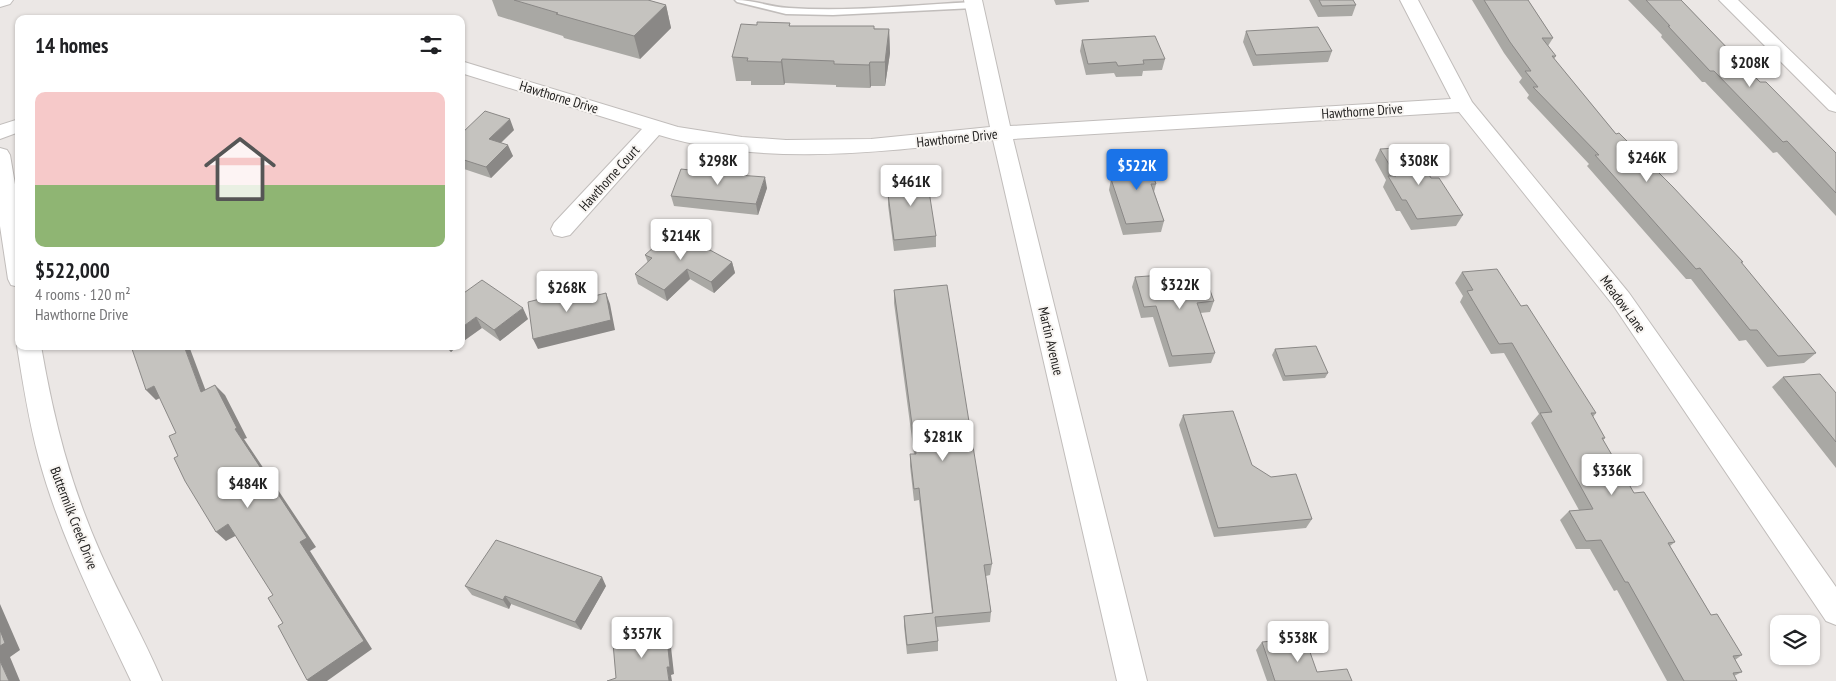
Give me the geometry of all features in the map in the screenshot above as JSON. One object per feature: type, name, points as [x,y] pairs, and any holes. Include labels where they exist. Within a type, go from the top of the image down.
[{"type":"street","name":"Meadow Lane","points":[[1409,0],[1464,105],[1621,299],[1836,611]]},
{"type":"street","points":[[1728,0],[1836,106]]},
{"type":"street","name":"Martin Avenue","points":[[973,2],[1001,133],[1132,681]]},
{"type":"street","name":"Hawthorne Drive","points":[[465,67],[676,133],[742,144],[821,148],[871,146],[1001,133],[1464,105]]},
{"type":"street","points":[[0,132],[15,126]]},
{"type":"street","name":"Hawthorne Court","points":[[562,229],[655,127]]},
{"type":"street","points":[[0,155],[15,253]]},
{"type":"street","name":"Buttermilk Creek Drive","points":[[30,350],[41,416],[51,455],[68,507],[97,578],[147,681]]},
{"type":"lane","points":[[740,0],[786,11],[833,12],[973,2]]},
{"type":"building","points":[[514,0],[648,0],[666,5],[634,36]]},
{"type":"building","points":[[1319,0],[1353,0],[1356,5],[1322,6]]},
{"type":"building","points":[[1484,0],[1528,0],[1553,38],[1542,38],[1556,56],[1552,56],[1616,134],[1619,133],[1673,187],[1743,262],[1741,262],[1816,353],[1778,356],[1757,330],[1750,330],[1700,268],[1696,269],[1595,155],[1599,155],[1533,87],[1538,87],[1525,71],[1531,71],[1510,42]]},
{"type":"building","points":[[1646,0],[1681,0],[1760,82],[1766,82],[1836,153],[1836,193],[1787,141],[1783,142],[1714,71],[1710,71]]},
{"type":"building","points":[[757,22],[790,23],[789,26],[874,26],[874,29],[889,29],[885,62],[870,62],[869,65],[834,64],[834,61],[782,59],[781,62],[747,61],[748,58],[732,57],[741,24],[757,25]]},
{"type":"building","points":[[1318,27],[1332,51],[1256,55],[1246,31]]},
{"type":"building","points":[[1155,36],[1165,59],[1143,60],[1144,64],[1118,66],[1116,62],[1088,64],[1082,40]]},
{"type":"building","points":[[485,111],[510,119],[489,139],[508,145],[486,167],[465,160],[465,130]]},
{"type":"building","points":[[1412,147],[1431,178],[1439,178],[1463,215],[1417,219],[1406,200],[1402,200],[1388,176],[1396,176],[1380,149]]},
{"type":"building","points":[[1146,156],[1156,184],[1151,184],[1164,221],[1126,224],[1111,179],[1121,178],[1114,158]]},
{"type":"building","points":[[708,167],[739,170],[738,175],[765,177],[756,204],[671,196],[681,169],[707,172]]},
{"type":"building","points":[[926,172],[936,236],[894,240],[888,194],[894,194],[892,175]]},
{"type":"building","points":[[673,230],[732,262],[711,282],[687,269],[664,290],[635,274],[652,258],[645,255]]},
{"type":"building","points":[[1497,269],[1521,306],[1527,305],[1596,413],[1591,413],[1605,438],[1602,438],[1634,493],[1644,492],[1675,542],[1668,543],[1711,615],[1717,614],[1742,655],[1733,656],[1742,672],[1733,673],[1737,681],[1684,681],[1628,582],[1625,582],[1601,540],[1586,541],[1569,511],[1593,509],[1540,413],[1552,412],[1512,343],[1499,344],[1467,291],[1473,290],[1462,272]]},
{"type":"building","points":[[1203,272],[1214,301],[1197,303],[1215,353],[1172,356],[1156,306],[1144,307],[1135,277]]},
{"type":"building","points":[[482,280],[523,308],[494,330],[476,317],[465,325],[465,292]]},
{"type":"building","points":[[947,285],[992,564],[984,565],[991,612],[935,617],[938,641],[907,645],[904,616],[933,613],[919,488],[914,489],[910,454],[916,454],[894,290]]},
{"type":"building","points":[[580,289],[582,299],[606,293],[611,320],[533,339],[528,302]]},
{"type":"building","points":[[1316,346],[1328,373],[1285,376],[1275,349]]},
{"type":"building","points":[[132,350],[185,350],[201,392],[215,385],[237,428],[235,429],[307,538],[300,542],[364,641],[307,680],[278,626],[283,623],[268,598],[273,595],[228,524],[216,532],[185,481],[174,458],[178,456],[169,436],[176,433],[154,386],[146,390]]},
{"type":"building","points":[[1820,374],[1836,393],[1836,442],[1783,377]]},
{"type":"building","points":[[1233,411],[1252,465],[1271,477],[1296,474],[1312,519],[1218,528],[1183,415]]},
{"type":"building","points":[[496,540],[602,577],[575,622],[505,596],[503,600],[465,586]]},
{"type":"building","points":[[0,630],[5,643],[0,646]]},
{"type":"building","points":[[666,630],[670,667],[667,667],[669,681],[607,681],[616,678],[613,643]]},
{"type":"building","points":[[1305,638],[1317,672],[1347,669],[1352,681],[1275,681],[1262,642]]},
{"type":"building","points":[[0,661],[9,681],[0,681]]}]
